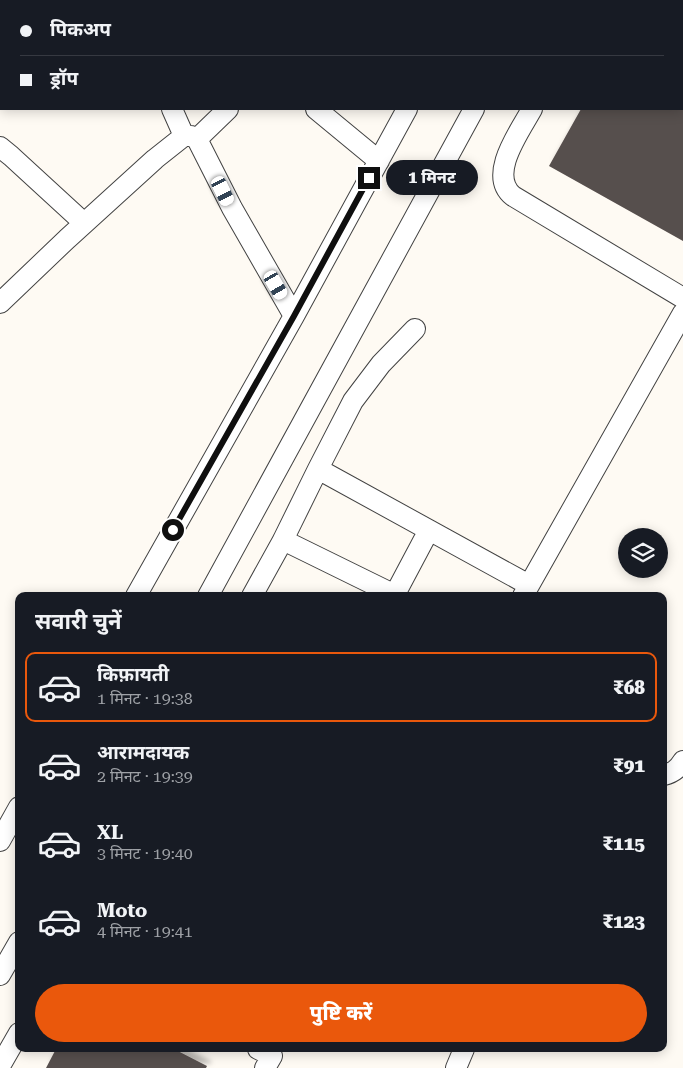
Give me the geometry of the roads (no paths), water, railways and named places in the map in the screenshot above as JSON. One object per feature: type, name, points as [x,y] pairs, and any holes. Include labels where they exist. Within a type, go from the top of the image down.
[{"type":"street","points":[[173,110],[191,138],[294,316]]},
{"type":"street","points":[[0,304],[154,159],[191,138],[227,110]]},
{"type":"street","points":[[317,110],[379,161]]},
{"type":"street","points":[[138,592],[294,316],[406,110]]},
{"type":"street","points":[[210,592],[473,110]]},
{"type":"street","points":[[531,110],[510,148],[503,168],[503,182],[508,192],[683,298]]},
{"type":"street","points":[[0,147],[84,223]]},
{"type":"street","points":[[318,470],[429,530],[526,591],[683,313]]},
{"type":"street","points":[[254,592],[284,540],[353,401],[381,364],[415,329]]},
{"type":"street","points":[[396,592],[429,530]]},
{"type":"street","points":[[284,540],[386,592]]},
{"type":"street","points":[[667,774],[679,767],[683,761]]},
{"type":"street","points":[[0,841],[15,814]]},
{"type":"street","points":[[0,975],[15,949]]},
{"type":"street","points":[[0,1066],[15,1040]]},
{"type":"street","points":[[456,1068],[463,1052]]}]
